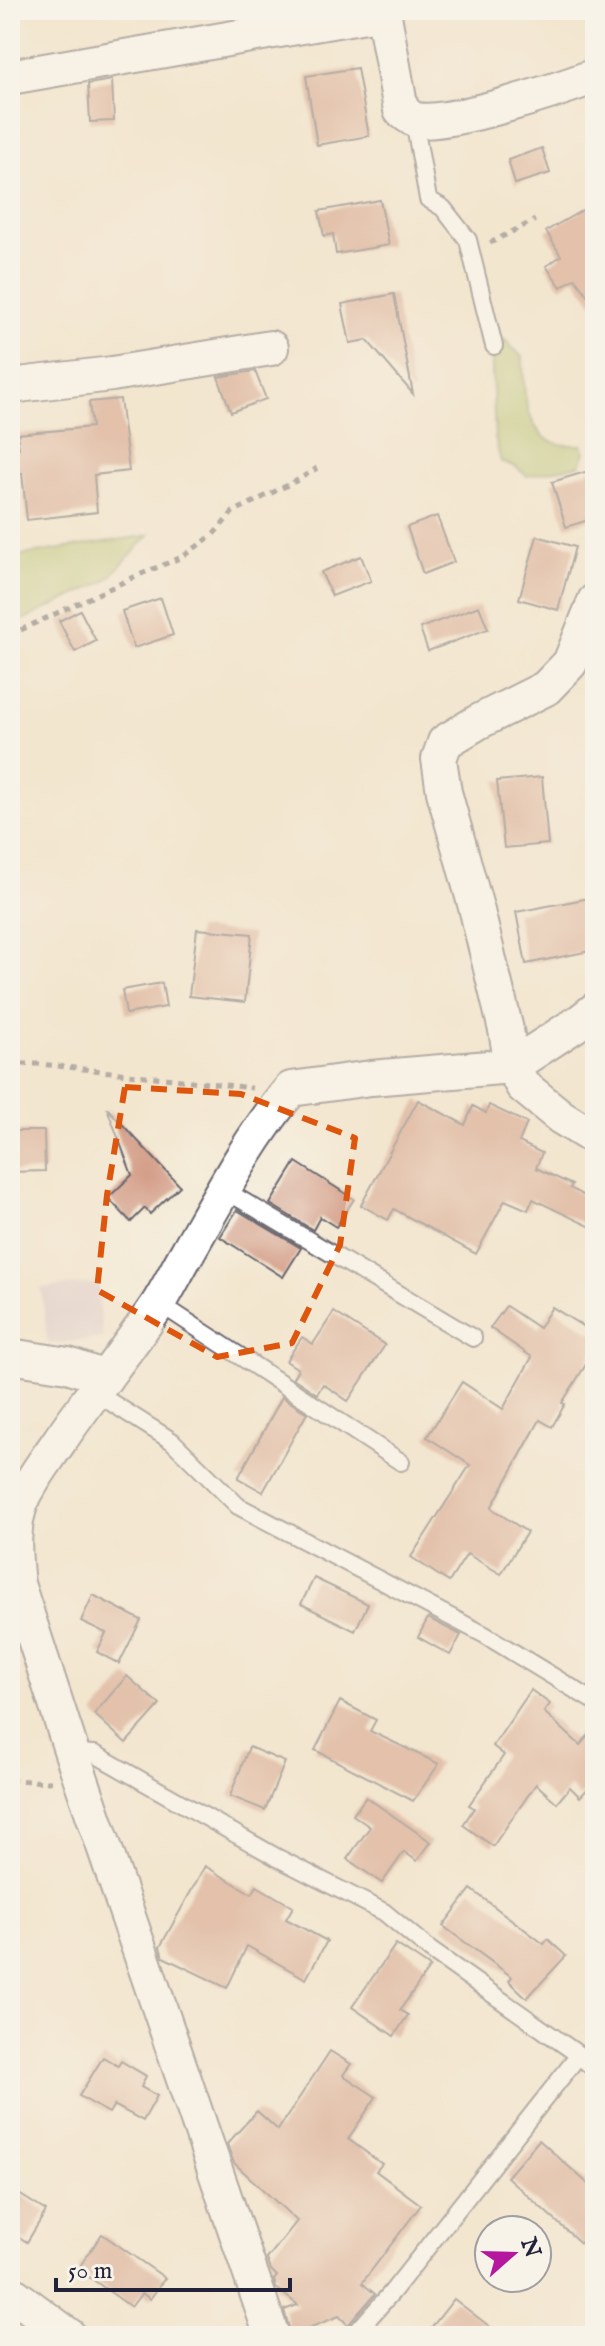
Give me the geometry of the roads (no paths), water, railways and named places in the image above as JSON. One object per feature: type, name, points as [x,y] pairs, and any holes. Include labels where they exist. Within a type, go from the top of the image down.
[{"type":"street","points":[[10,77],[383,11],[401,110],[414,120],[440,120],[490,108],[595,76]]},
{"type":"street","points":[[10,386],[112,374],[271,348]]},
{"type":"street","points":[[595,601],[570,663],[546,688],[445,742],[439,759],[444,792],[481,926],[512,1066],[523,1086],[561,1117],[595,1138]]},
{"type":"street","points":[[272,2336],[17,1584],[15,1525],[21,1502],[35,1478],[159,1303],[223,1189],[291,1089],[371,1078],[512,1066],[595,1010]]},
{"type":"street","points":[[10,1356],[68,1365],[99,1384]]},
{"type":"street","points":[[17,2306],[69,2336]]},
{"type":"lane","points":[[414,120],[428,199],[443,208],[468,240],[494,346]]},
{"type":"lane","points":[[223,1189],[473,1338]]},
{"type":"lane","points":[[159,1303],[401,1462]]},
{"type":"lane","points":[[99,1384],[172,1441],[238,1506],[485,1635],[595,1702]]},
{"type":"lane","points":[[72,1753],[95,1754],[276,1857],[384,1912],[430,1950],[579,2055],[595,2070]]},
{"type":"lane","points":[[353,2336],[392,2292],[579,2055]]}]
